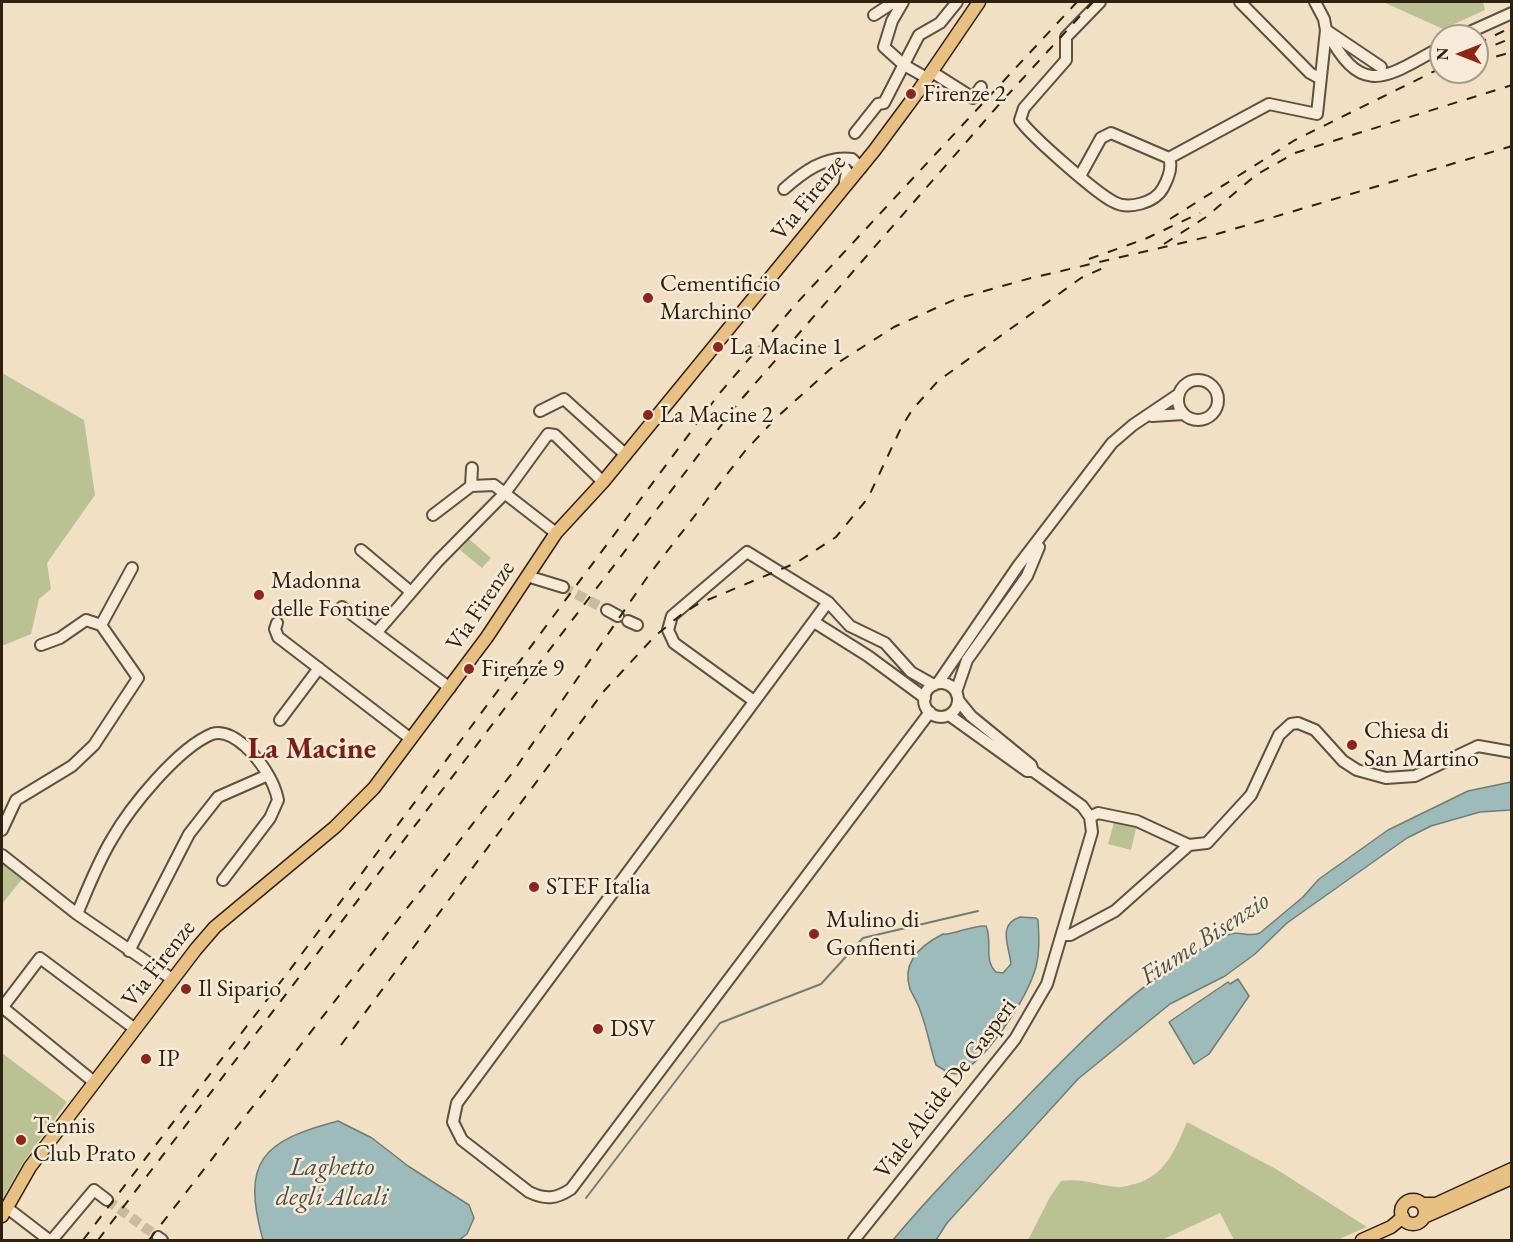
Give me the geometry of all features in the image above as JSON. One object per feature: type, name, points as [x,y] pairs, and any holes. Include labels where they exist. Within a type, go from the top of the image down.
[{"type":"main road","name":"Via Firenze","points":[[4,1212],[30,1167],[172,979],[215,927],[335,827],[374,788],[450,688],[556,533],[626,455],[873,153],[930,75],[979,2]]},
{"type":"main road","points":[[1403,1217],[1403,1207],[1408,1202],[1416,1200],[1422,1204],[1436,1203],[1512,1169]]},
{"type":"main road","points":[[1379,1240],[1512,1178]]},
{"type":"main road","points":[[1419,1220],[1422,1204]]},
{"type":"main road","points":[[1403,1217],[1419,1220]]},
{"type":"main road","points":[[1362,1240],[1391,1227],[1403,1217]]},
{"type":"street","points":[[874,15],[894,2]]},
{"type":"street","points":[[903,2],[894,17],[884,47],[904,64],[973,98],[981,87]]},
{"type":"street","points":[[855,133],[878,104],[884,103],[907,54],[919,35],[940,23],[957,2]]},
{"type":"street","points":[[1080,176],[1101,138],[1111,133],[1169,158],[1170,173],[1162,190],[1132,206],[1114,203],[1080,176],[1024,125],[1021,113],[1066,60],[1066,37],[1100,2]]},
{"type":"street","points":[[1240,2],[1310,73],[1319,78]]},
{"type":"street","points":[[1315,2],[1337,54]]},
{"type":"street","points":[[1488,24],[1512,13]]},
{"type":"street","points":[[1169,158],[1269,104],[1314,115],[1319,109],[1319,78],[1326,30]]},
{"type":"street","points":[[1326,30],[1381,67]]},
{"type":"street","points":[[1322,55],[1328,51],[1337,54],[1360,74],[1378,76],[1395,72],[1429,54]]},
{"type":"street","points":[[783,189],[808,169],[873,153]]},
{"type":"street","points":[[844,161],[861,168]]},
{"type":"street","points":[[842,191],[847,180],[844,161]]},
{"type":"street","points":[[925,698],[1012,575],[1112,443],[1133,425],[1179,394],[1189,382],[1199,380],[1212,386],[1218,396],[1217,408],[1205,419],[1194,420],[1184,414],[1178,405],[1179,394]]},
{"type":"street","points":[[540,411],[564,399],[626,455]]},
{"type":"street","points":[[1149,416],[1184,414]]},
{"type":"street","points":[[377,632],[411,591],[505,493],[551,434],[603,482]]},
{"type":"street","points":[[471,486],[472,468]]},
{"type":"street","points":[[433,515],[471,486],[494,485],[556,533]]},
{"type":"street","points":[[814,622],[868,656],[925,698],[930,712],[939,716],[949,715],[955,709],[967,660],[1027,576],[1044,535]]},
{"type":"street","points":[[361,550],[411,591]]},
{"type":"street","points":[[754,701],[674,644],[669,638],[668,625],[676,612],[747,552],[828,602],[850,626],[885,643],[911,672],[936,684],[948,685],[971,716],[1031,765],[1033,771]]},
{"type":"street","points":[[101,625],[132,568]]},
{"type":"street","points":[[527,576],[562,587]]},
{"type":"street","points":[[828,602],[457,1103],[453,1122],[462,1140],[529,1192],[541,1198],[560,1196],[572,1189],[930,712]]},
{"type":"street","points":[[342,607],[450,688]]},
{"type":"street","points":[[607,610],[628,621]]},
{"type":"street","points":[[2,831],[16,800],[72,766],[94,745],[138,678],[101,625],[86,620],[60,638],[41,645]]},
{"type":"street","points":[[278,623],[275,629],[278,637],[411,739]]},
{"type":"street","points":[[868,656],[874,648],[885,643]]},
{"type":"street","points":[[280,720],[319,668]]},
{"type":"street","points":[[949,715],[1027,771],[1033,771],[1082,806],[1090,817],[1098,813],[1137,821],[1190,845],[1201,845],[1211,840],[1251,795],[1279,735],[1291,724],[1302,723],[1315,730],[1343,761],[1357,770],[1386,778],[1415,776],[1478,746],[1512,753]]},
{"type":"street","points":[[78,914],[111,839],[133,806],[180,757],[213,734],[220,733],[242,743],[268,775],[276,791],[276,809],[223,880]]},
{"type":"street","points":[[129,951],[189,834],[218,797],[268,775]]},
{"type":"street","name":"Viale Alcide De Gasperi","points":[[854,1240],[980,1085],[1029,1019],[1047,984],[1063,935],[1090,844],[1090,817]]},
{"type":"street","points":[[1063,935],[1071,935],[1115,911],[1190,845]]},
{"type":"street","points":[[2,855],[78,914],[172,979]]},
{"type":"street","points":[[94,1082],[2,1007],[40,958],[135,1029]]},
{"type":"street","points":[[4,1212],[51,1240],[94,1190],[107,1200]]},
{"type":"green space","points":[[1383,2],[1483,2],[1485,10],[1454,24],[1432,24]]},
{"type":"green space","points":[[2,373],[84,420],[95,495],[47,563],[51,589],[39,599],[31,634],[2,646]]},
{"type":"green space","points":[[469,539],[491,558],[482,568],[460,550]]},
{"type":"green space","points":[[1115,819],[1137,824],[1131,850],[1108,844]]},
{"type":"green space","points":[[2,862],[23,878],[2,904]]},
{"type":"green space","name":"Tennis Club Prato","points":[[2,1053],[67,1102],[22,1164],[2,1200]]},
{"type":"green space","points":[[1187,1122],[1276,1169],[1367,1227],[1337,1240],[1234,1240],[1220,1213],[1162,1240],[1028,1240],[1061,1181],[1083,1181],[1124,1187],[1146,1180],[1162,1168],[1168,1160]]},
{"type":"water","points":[[1511,782],[1511,810],[1480,812],[1431,826],[1407,838],[1287,923],[1255,954],[1225,976],[1170,1004],[1078,1079],[947,1223],[936,1240],[893,1240],[956,1170],[1067,1056],[1139,991],[1192,954],[1228,935],[1260,933],[1303,897],[1319,879],[1388,830],[1468,791]]},
{"type":"water","points":[[1020,917],[1038,920],[1038,955],[1031,980],[1015,1011],[993,1043],[969,1067],[957,1074],[949,1073],[936,1065],[918,1005],[910,989],[908,971],[911,963],[927,943],[943,934],[986,926],[990,962],[996,972],[1003,973],[1011,964],[1007,930],[1013,921]]},
{"type":"water","points":[[1238,979],[1249,996],[1209,1054],[1194,1064],[1169,1022],[1228,982],[1230,984]]},
{"type":"water","name":"Laghetto degli Alcali","points":[[338,1121],[372,1138],[408,1166],[469,1205],[474,1218],[467,1234],[459,1240],[263,1240],[255,1191],[257,1173],[264,1158],[275,1147],[291,1137]]},
{"type":"waterway","points":[[586,1198],[720,1023],[821,984],[863,938],[978,911]]},
{"type":"tunnel","points":[[563,587],[607,610]]},
{"type":"tunnel","points":[[107,1200],[158,1237]]},
{"type":"railway","points":[[83,1240],[289,971],[719,394],[795,305],[1077,2]]},
{"type":"railway","points":[[98,1240],[739,402],[1003,100],[1093,2]]},
{"type":"railway","points":[[1489,38],[1512,27]]},
{"type":"railway","points":[[1489,47],[1512,38]]},
{"type":"railway","points":[[1489,59],[1512,52]]},
{"type":"railway","points":[[1170,219],[1295,140],[1429,74]]},
{"type":"railway","points":[[1164,244],[1206,217],[1256,175],[1295,153],[1512,85]]},
{"type":"railway","points":[[149,1240],[513,772],[648,576],[745,451],[776,418],[836,364],[894,327],[956,299],[1031,278],[1207,237],[1512,146]]},
{"type":"railway","points":[[1089,259],[1145,239],[1200,213]]},
{"type":"railway","points":[[341,1045],[604,691],[655,636],[698,604],[796,563],[836,537],[868,498],[912,410],[938,381],[1081,278],[1103,268]]},
{"type":"place","name":"Firenze 2","points":[[911,94]]},
{"type":"place","name":"Cementificio Marchino","points":[[648,298]]},
{"type":"place","name":"La Macine 1","points":[[718,347]]},
{"type":"place","name":"La Macine 2","points":[[648,415]]},
{"type":"place","name":"Madonna delle Fontine","points":[[259,595]]},
{"type":"place","name":"Firenze 9","points":[[469,669]]},
{"type":"place","name":"Chiesa di San Martino","points":[[1352,745]]},
{"type":"place","name":"STEF Italia","points":[[534,887]]},
{"type":"place","name":"Mulino di Gonfienti","points":[[814,934]]},
{"type":"place","name":"Il Sipario","points":[[186,989]]},
{"type":"place","name":"DSV","points":[[598,1029]]},
{"type":"place","name":"IP","points":[[146,1059]]},
{"type":"place","name":"Tennis Club Prato","points":[[21,1140]]},
{"type":"district","name":"La Macine","points":[[312,750]]},
{"type":"water label","name":"Fiume Bisenzio","points":[[1205,939]]}]
